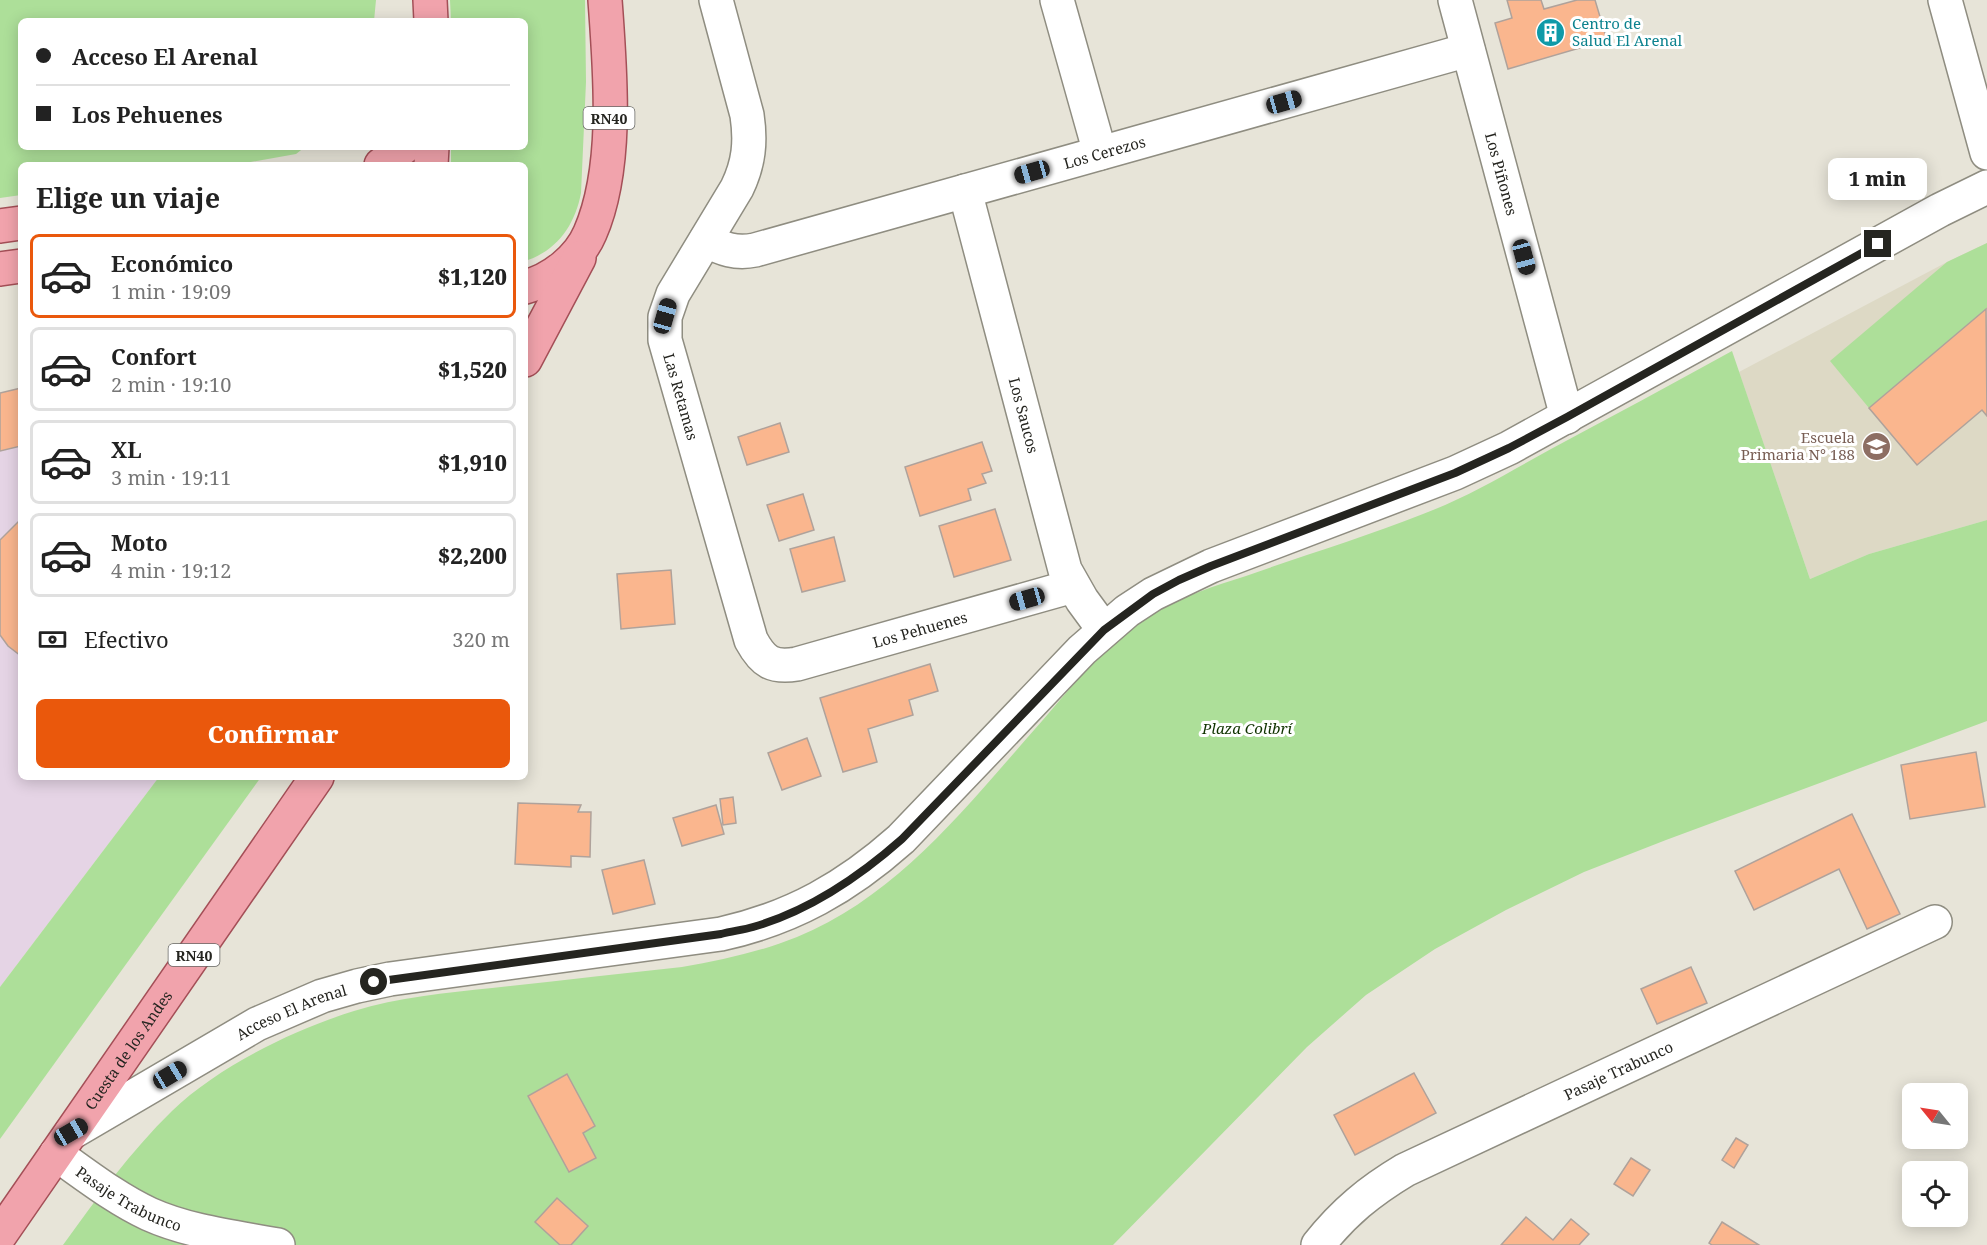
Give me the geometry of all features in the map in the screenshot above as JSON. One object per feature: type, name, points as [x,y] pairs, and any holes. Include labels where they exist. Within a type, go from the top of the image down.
[{"type":"main road","points":[[430,0],[431,18]]},
{"type":"main road","name":"RN40","points":[[528,354],[573,271],[598,212],[608,163],[610,86],[605,0]]},
{"type":"main road","points":[[385,162],[400,150]]},
{"type":"main road","points":[[0,226],[18,223]]},
{"type":"main road","name":"RN40","points":[[528,286],[552,276],[566,265],[590,234]]},
{"type":"main road","points":[[0,269],[18,266]]},
{"type":"main road","name":"Cuesta de los Andes","points":[[0,1235],[315,780]]},
{"type":"street","name":"Las Retamas","points":[[716,0],[747,116],[750,152],[737,188],[668,305],[664,329],[665,340],[751,640],[761,656],[768,662]]},
{"type":"street","points":[[1057,0],[1100,153]]},
{"type":"street","name":"Los Piñones","points":[[1455,0],[1567,417]]},
{"type":"street","points":[[1945,0],[1987,153]]},
{"type":"street","name":"Los Cerezos","points":[[706,240],[724,249],[746,252],[1468,50]]},
{"type":"street","points":[[1104,630],[1136,605],[1179,580],[1455,473],[1509,448],[1940,210],[1987,187]]},
{"type":"street","name":"Los Saucos","points":[[965,191],[1060,555],[1072,586],[1104,630]]},
{"type":"street","name":"Los Pehuenes","points":[[768,662],[777,665],[797,664],[1072,586]]},
{"type":"street","name":"Acceso El Arenal","points":[[64,1143],[257,1024],[331,993],[390,979],[721,934],[753,927],[816,900],[876,862],[902,839],[1104,630]]},
{"type":"street","name":"Pasaje Trabunco","points":[[1318,1245],[1353,1206],[1379,1185],[1405,1170],[1935,922]]},
{"type":"street","name":"Pasaje Trabunco","points":[[64,1143],[117,1196],[150,1214],[206,1232],[278,1245]]},
{"type":"shaded area","name":"Escuela Primaria N° 188","points":[[1987,243],[1987,520],[1869,554],[1810,579],[1739,372]]},
{"type":"shaded area","points":[[18,389],[18,780],[157,780],[0,987],[0,393]]},
{"type":"green space","points":[[0,0],[376,0],[374,18],[18,18],[18,150],[301,150],[296,154],[251,162],[18,162],[18,195],[0,198]]},
{"type":"green space","points":[[450,0],[585,0],[586,82],[581,193],[574,216],[563,235],[546,251],[528,260],[528,162],[451,162],[451,150],[528,150],[528,18],[451,18]]},
{"type":"green space","points":[[1987,243],[1987,309],[1869,408],[1830,361],[1947,262]]},
{"type":"green space","name":"Plaza Colibrí","points":[[1732,351],[1810,579],[1869,554],[1987,520],[1987,721],[1584,872],[1506,910],[1435,949],[1366,995],[1307,1047],[1113,1245],[63,1245],[128,1159],[172,1111],[211,1079],[281,1039],[354,1011],[388,1002],[682,967],[740,955],[797,937],[834,919],[869,897],[901,872],[960,814],[1094,662],[1122,635],[1154,613],[1199,592],[1379,530],[1456,500]]},
{"type":"green space","points":[[157,780],[259,780],[0,1139],[0,987]]},
{"type":"building","name":"Centro de Salud El Arenal","points":[[1507,0],[1541,0],[1544,9],[1577,0],[1595,0],[1607,40],[1508,69],[1495,23],[1512,18]]},
{"type":"building","points":[[1986,309],[1987,416],[1982,410],[1917,465],[1869,408]]},
{"type":"building","points":[[18,389],[18,447],[0,451],[0,393]]},
{"type":"building","points":[[780,423],[789,452],[747,465],[738,437]]},
{"type":"building","points":[[982,442],[992,471],[982,474],[986,483],[968,489],[971,500],[920,516],[905,467]]},
{"type":"building","points":[[803,494],[814,530],[779,541],[767,505]]},
{"type":"building","points":[[995,509],[1011,560],[954,577],[939,526]]},
{"type":"building","points":[[18,522],[18,654],[8,646],[0,635],[0,540]]},
{"type":"building","points":[[834,537],[845,581],[802,592],[790,549]]},
{"type":"building","points":[[671,570],[675,624],[621,629],[617,574]]},
{"type":"building","points":[[930,664],[938,691],[909,700],[913,715],[868,729],[877,762],[843,772],[820,698]]},
{"type":"building","points":[[807,738],[821,776],[782,790],[768,753]]},
{"type":"building","points":[[1976,752],[1985,807],[1910,819],[1901,765]]},
{"type":"building","points":[[733,797],[736,823],[723,825],[720,799]]},
{"type":"building","points":[[518,803],[581,805],[578,812],[591,812],[590,857],[571,856],[571,867],[515,864]]},
{"type":"building","points":[[716,805],[724,834],[682,846],[673,818]]},
{"type":"building","points":[[1852,814],[1900,914],[1867,929],[1839,869],[1754,910],[1735,871]]},
{"type":"building","points":[[644,860],[655,904],[613,914],[602,870]]},
{"type":"building","points":[[1691,967],[1707,1003],[1657,1024],[1641,989]]},
{"type":"building","points":[[1414,1073],[1436,1113],[1355,1155],[1334,1115]]},
{"type":"building","points":[[567,1074],[595,1126],[583,1133],[596,1158],[569,1172],[528,1096]]},
{"type":"building","points":[[1736,1138],[1748,1145],[1734,1168],[1722,1160]]},
{"type":"building","points":[[1631,1158],[1650,1170],[1633,1196],[1614,1184]]},
{"type":"building","points":[[557,1198],[588,1226],[571,1245],[560,1245],[535,1222]]},
{"type":"building","points":[[1526,1217],[1553,1240],[1571,1219],[1589,1234],[1579,1245],[1501,1245]]},
{"type":"building","points":[[1722,1222],[1759,1245],[1712,1245],[1709,1243]]},
{"type":"place","name":"Centro de Salud El Arenal","points":[[1551,32]]},
{"type":"place","name":"Escuela Primaria N° 188","points":[[1876,446]]},
{"type":"route","points":[[374,982],[721,934],[753,927],[816,900],[876,862],[902,839],[1082,650],[1127,611],[1153,594],[1211,566],[1482,461],[1538,433],[1878,244]]}]
